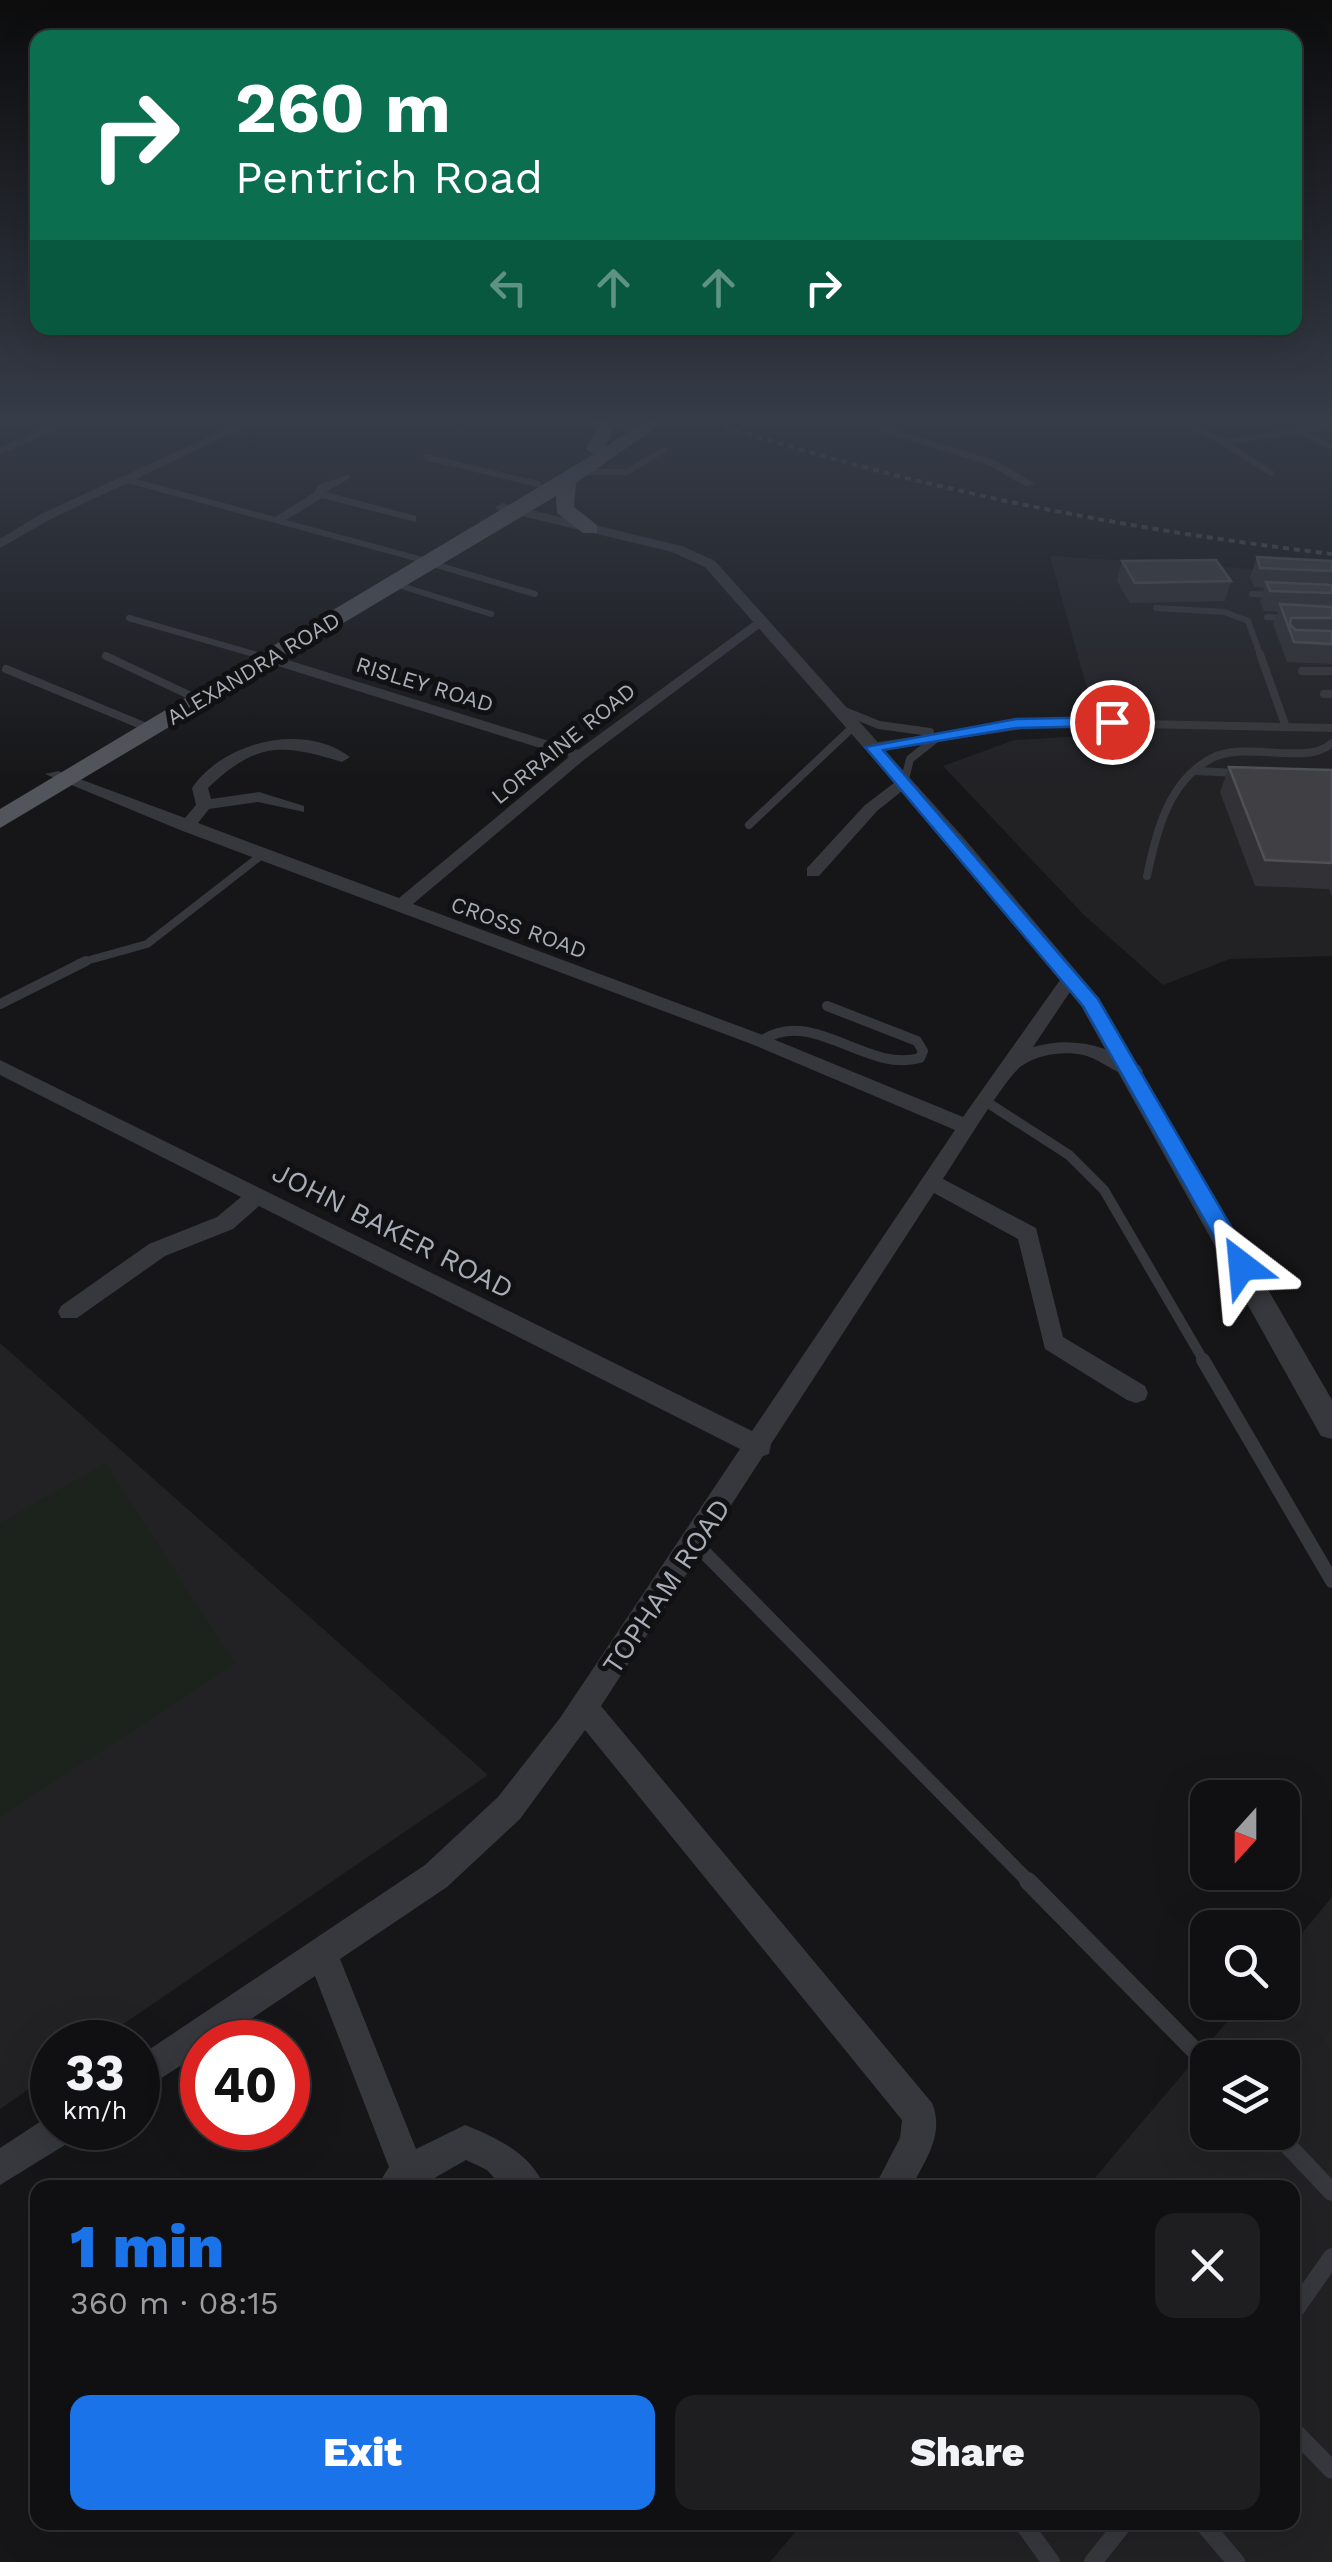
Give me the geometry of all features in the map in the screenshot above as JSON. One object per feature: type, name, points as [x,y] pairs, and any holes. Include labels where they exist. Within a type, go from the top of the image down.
[{"type":"main road","name":"ALEXANDRA ROAD","points":[[0,806],[60,776],[459,540]]},
{"type":"main road","name":"ALEXANDRA ROAD","points":[[144,727],[189,695],[395,584],[423,561]]},
{"type":"main road","name":"ALEXANDRA ROAD","points":[[0,820],[60,776]]},
{"type":"street","points":[[344,540],[423,561]]},
{"type":"street","points":[[634,540],[700,557],[854,726],[1071,977],[1133,1071],[1332,1426]]},
{"type":"street","name":"LORRAINE ROAD","points":[[400,906],[580,756],[760,622]]},
{"type":"street","name":"RISLEY ROAD","points":[[263,657],[580,756]]},
{"type":"street","points":[[204,805],[200,788],[204,782],[269,744],[304,741],[342,757]]},
{"type":"street","name":"CROSS ROAD","points":[[60,776],[186,827],[760,1041],[966,1127]]},
{"type":"street","points":[[813,872],[871,808],[904,783]]},
{"type":"street","points":[[186,827],[204,805],[259,797],[298,809]]},
{"type":"street","name":"TOPHAM ROAD","points":[[160,2061],[436,1876],[510,1808],[584,1707],[760,1447],[966,1127],[1071,977]]},
{"type":"street","points":[[1012,1062],[1043,1049],[1070,1045],[1104,1053],[1133,1071]]},
{"type":"street","name":"JOHN BAKER ROAD","points":[[0,1067],[760,1447]]},
{"type":"street","points":[[931,1182],[1028,1234],[1053,1342],[1136,1393]]},
{"type":"street","points":[[69,1312],[157,1250],[225,1224],[256,1195]]},
{"type":"street","points":[[584,1707],[920,2114],[918,2142],[896,2180]]},
{"type":"street","points":[[322,1953],[400,2180],[465,2142],[499,2158],[520,2180]]},
{"type":"street","points":[[0,2168],[30,2148]]},
{"type":"lane","points":[[423,561],[536,594]]},
{"type":"lane","points":[[395,584],[491,614]]},
{"type":"lane","points":[[1252,594],[1284,596]]},
{"type":"lane","points":[[1156,608],[1225,612],[1248,622],[1286,727]]},
{"type":"lane","points":[[1267,617],[1300,618]]},
{"type":"lane","points":[[130,618],[263,657]]},
{"type":"lane","points":[[106,656],[189,695]]},
{"type":"lane","points":[[6,670],[144,727]]},
{"type":"lane","points":[[1302,670],[1332,672]]},
{"type":"lane","points":[[834,706],[894,729],[953,732]]},
{"type":"lane","points":[[872,747],[953,732],[1074,721],[1331,728],[1332,745],[1304,754],[1224,753],[1196,771],[1159,820],[1148,876]]},
{"type":"lane","points":[[749,825],[854,726]]},
{"type":"lane","points":[[904,783],[905,769],[915,752],[953,732]]},
{"type":"lane","points":[[1196,771],[1254,774]]},
{"type":"lane","points":[[0,1004],[5,994],[48,982],[81,962],[147,944],[264,854]]},
{"type":"lane","points":[[760,1041],[770,1031],[783,1028],[827,1037],[899,1062],[920,1058],[923,1051],[917,1041],[827,1006]]},
{"type":"lane","points":[[985,1100],[1069,1155],[1104,1190],[1332,1581]]},
{"type":"lane","points":[[695,1543],[1190,2046]]},
{"type":"lane","points":[[1292,2150],[1332,2192]]},
{"type":"lane","points":[[1300,2302],[1332,2256]]},
{"type":"lane","points":[[1300,2437],[1332,2470]]},
{"type":"lane","points":[[1028,2530],[1052,2562]]},
{"type":"lane","points":[[1093,2562],[1119,2530]]},
{"type":"lane","points":[[1209,2530],[1236,2562]]},
{"type":"shaded area","points":[[1050,556],[1332,574],[1332,956],[1230,959],[1163,985],[1084,915],[943,766],[1014,740],[1100,735]]},
{"type":"shaded area","points":[[0,1343],[488,1775],[129,2020],[30,2020],[30,2088],[0,2109]]},
{"type":"shaded area","points":[[106,1463],[235,1664],[0,1817],[0,1523]]},
{"type":"shaded area","points":[[1332,1897],[1332,2562],[770,2562],[797,2530],[1300,2530],[1300,2180],[1093,2180],[1190,2066],[1190,2150],[1300,2150],[1300,2040],[1212,2040],[1229,2020],[1300,2020],[1300,1936]]},
{"type":"building","points":[[1257,557],[1332,561],[1332,571],[1260,568]]},
{"type":"building","points":[[1216,560],[1231,581],[1135,583],[1122,561]]},
{"type":"building","points":[[1266,582],[1332,585],[1332,593],[1270,591]]},
{"type":"building","points":[[1280,604],[1332,607],[1332,618],[1291,618],[1290,625],[1296,630],[1332,631],[1332,644],[1294,642]]},
{"type":"building","points":[[1229,767],[1332,770],[1332,863],[1265,860]]},
{"type":"railway","points":[[1227,540],[1332,554]]},
{"type":"route","points":[[1112,722],[1016,724],[872,747],[1091,1003],[1110,1030],[1242,1266]]}]
